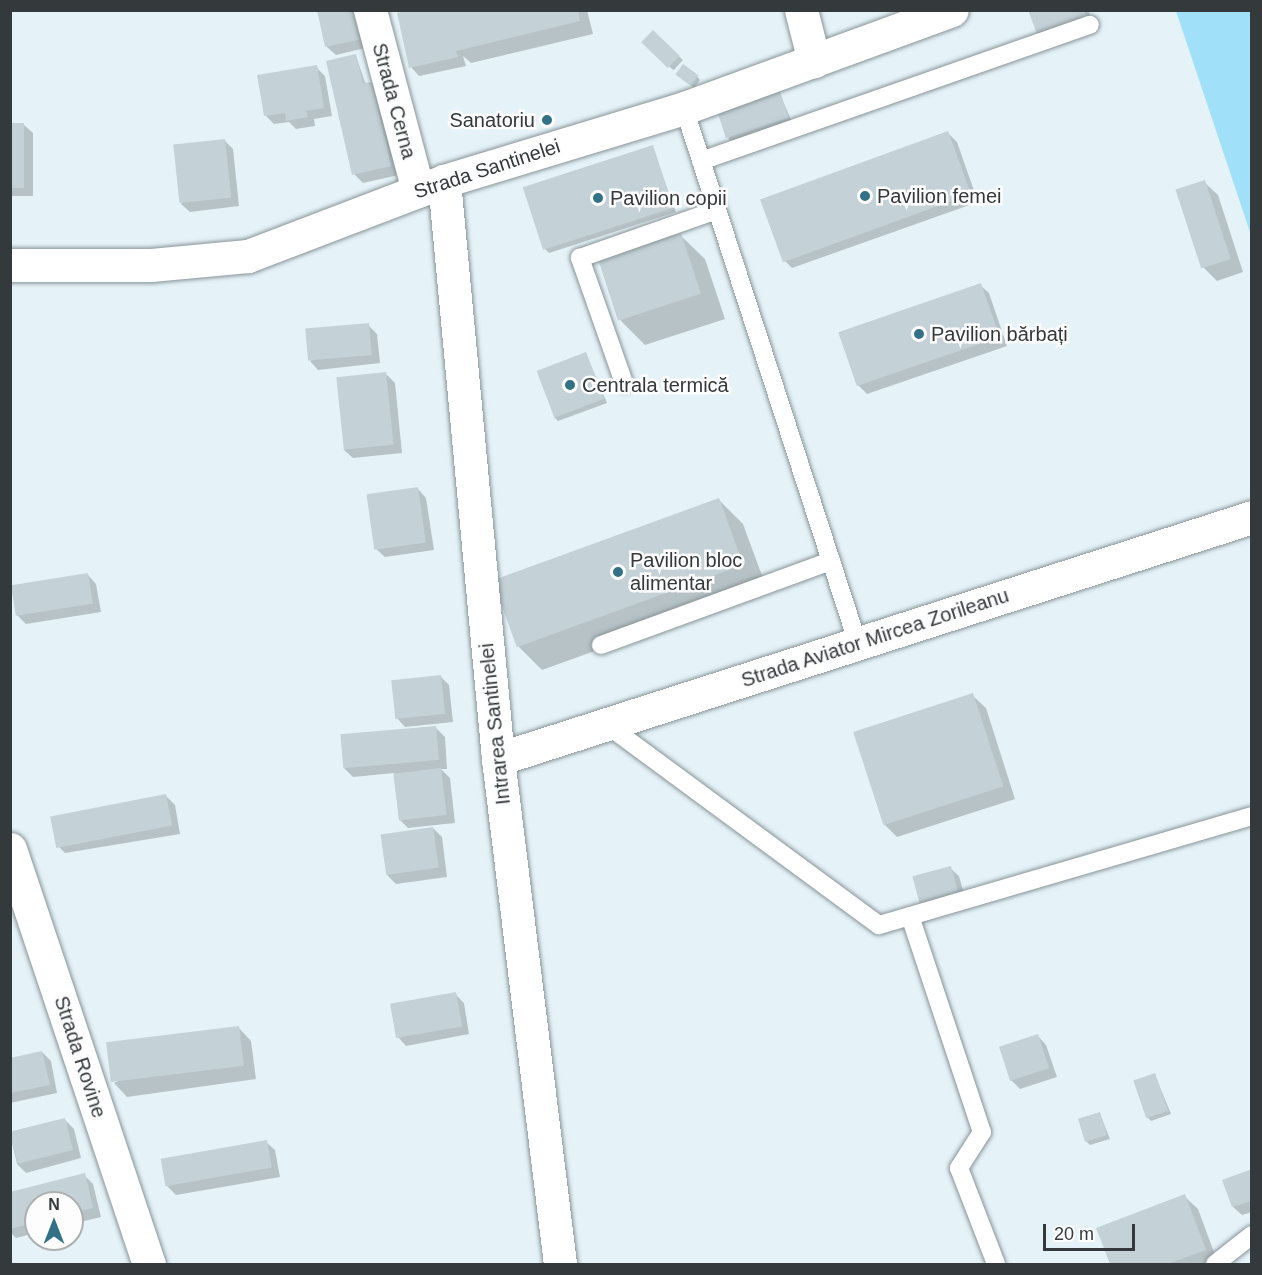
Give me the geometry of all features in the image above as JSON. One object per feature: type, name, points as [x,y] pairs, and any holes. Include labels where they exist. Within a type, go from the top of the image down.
[{"type":"street","name":"Strada Cerna","points":[[370,10],[431,186]]},
{"type":"street","points":[[801,10],[814,61]]},
{"type":"street","name":"Strada Santinelei","points":[[10,265],[151,265],[248,256],[431,186],[684,108],[952,10]]},
{"type":"street","name":"Intrarea Santinelei","points":[[431,186],[560,1264]]},
{"type":"street","name":"Strada Aviator Mircea Zorileanu","points":[[498,759],[1251,517]]},
{"type":"street","name":"Strada Rovine","points":[[10,849],[149,1264]]},
{"type":"lane","points":[[701,161],[1090,25]]},
{"type":"lane","points":[[684,108],[858,644]]},
{"type":"lane","points":[[624,383],[580,258],[717,210]]},
{"type":"lane","points":[[600,645],[831,561]]},
{"type":"lane","points":[[606,724],[879,925],[1251,816]]},
{"type":"lane","points":[[910,916],[982,1132],[959,1168],[996,1264]]},
{"type":"lane","points":[[1215,1264],[1251,1235]]},
{"type":"shaded area","points":[[1176,11],[1251,11],[1251,235]]},
{"type":"building","points":[[317,10],[355,10],[362,39],[325,47]]},
{"type":"building","points":[[407,10],[578,10],[580,21],[456,51],[458,57],[409,68],[397,13]]},
{"type":"building","points":[[1028,10],[1084,10],[1086,16],[1037,34]]},
{"type":"building","points":[[653,30],[680,56],[668,68],[641,42]]},
{"type":"building","points":[[356,54],[363,83],[372,82],[391,166],[352,175],[326,61]]},
{"type":"building","points":[[683,64],[698,75],[691,86],[675,75]]},
{"type":"building","points":[[317,65],[324,108],[306,111],[308,117],[286,121],[285,113],[264,116],[257,75]]},
{"type":"building","points":[[780,91],[789,118],[726,138],[717,111]]},
{"type":"building","points":[[10,123],[24,123],[24,188],[10,188]]},
{"type":"building","name":"Pavilion femei","points":[[948,131],[971,194],[783,262],[760,199]]},
{"type":"building","points":[[225,139],[231,198],[179,203],[173,144]]},
{"type":"building","name":"Pavilion copii","points":[[653,145],[673,208],[543,250],[523,187]]},
{"type":"building","points":[[1205,180],[1231,259],[1201,269],[1176,190]]},
{"type":"building","points":[[681,233],[701,294],[618,321],[598,260]]},
{"type":"building","name":"Pavilion bărbați","points":[[981,283],[1000,337],[857,386],[838,332]]},
{"type":"building","points":[[369,323],[372,355],[308,360],[305,329]]},
{"type":"building","name":"Centrala termică","points":[[586,352],[604,399],[554,418],[537,371]]},
{"type":"building","points":[[386,372],[394,445],[344,450],[336,377]]},
{"type":"building","points":[[418,487],[426,542],[374,550],[367,494]]},
{"type":"building","name":"Pavilion bloc alimentar","points":[[719,498],[743,565],[517,647],[493,580]]},
{"type":"building","points":[[88,573],[93,604],[16,616],[11,585]]},
{"type":"building","points":[[441,675],[445,714],[395,719],[391,680]]},
{"type":"building","points":[[973,693],[1003,786],[883,825],[853,732]]},
{"type":"building","points":[[436,726],[439,760],[343,768],[340,734]]},
{"type":"building","points":[[441,768],[447,815],[399,820],[393,774]]},
{"type":"building","points":[[166,794],[172,825],[56,848],[50,817]]},
{"type":"building","points":[[433,827],[439,868],[386,875],[381,834]]},
{"type":"building","points":[[951,866],[958,893],[920,903],[912,876]]},
{"type":"building","points":[[456,992],[462,1026],[396,1038],[390,1004]]},
{"type":"building","points":[[239,1026],[244,1066],[111,1082],[106,1042]]},
{"type":"building","points":[[1038,1034],[1049,1068],[1010,1081],[999,1047]]},
{"type":"building","points":[[42,1051],[50,1085],[10,1093],[10,1058]]},
{"type":"building","points":[[1155,1073],[1168,1111],[1146,1118],[1133,1080]]},
{"type":"building","points":[[1100,1112],[1107,1135],[1085,1142],[1078,1119]]},
{"type":"building","points":[[65,1118],[73,1150],[18,1164],[10,1132]]},
{"type":"building","points":[[267,1140],[272,1168],[166,1186],[161,1159]]},
{"type":"building","points":[[1252,1169],[1252,1201],[1232,1207],[1222,1180]]},
{"type":"building","points":[[85,1173],[93,1208],[84,1210],[84,1191],[24,1191],[24,1225],[10,1229],[10,1192]]},
{"type":"building","points":[[1185,1194],[1206,1250],[1167,1264],[1110,1264],[1096,1228]]},
{"type":"place","name":"Sanatoriu","points":[[547,120]]},
{"type":"place","name":"Pavilion femei","points":[[865,196]]},
{"type":"place","name":"Pavilion copii","points":[[598,198]]},
{"type":"place","name":"Pavilion bărbați","points":[[919,334]]},
{"type":"place","name":"Centrala termică","points":[[570,385]]},
{"type":"place","name":"Pavilion bloc alimentar","points":[[618,572]]}]
